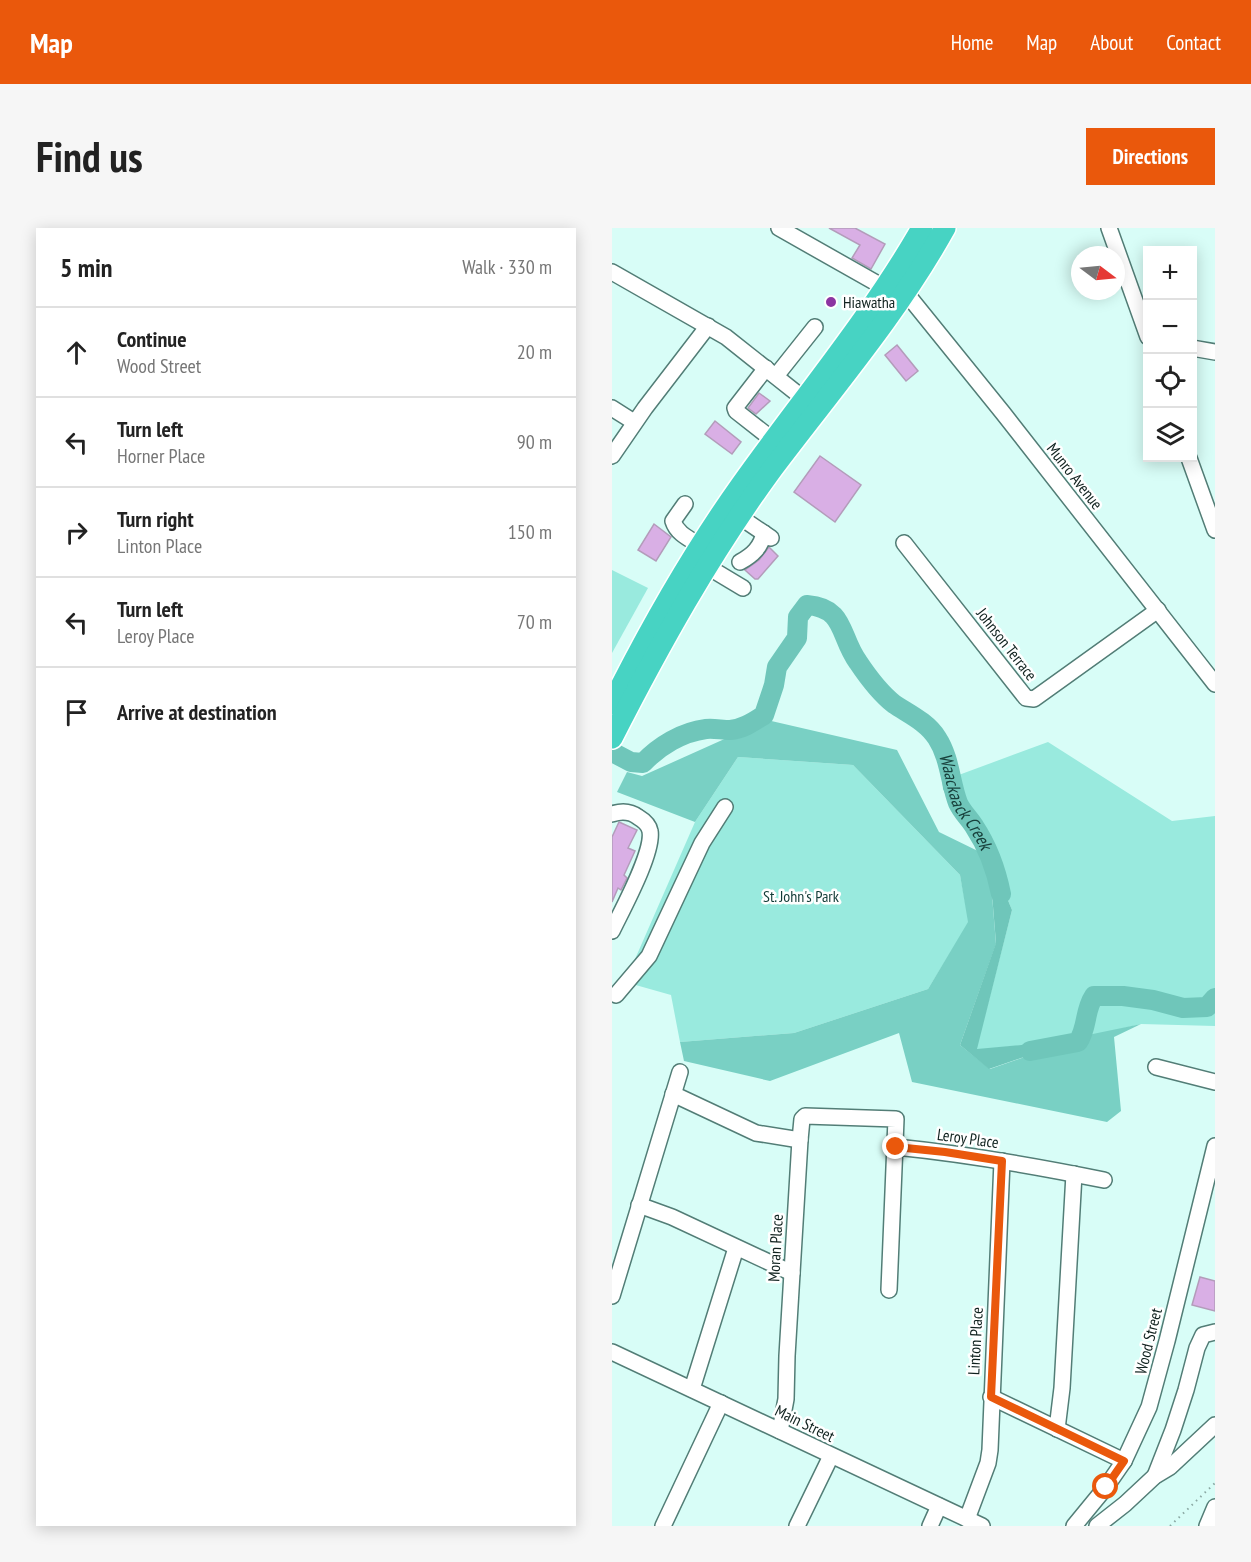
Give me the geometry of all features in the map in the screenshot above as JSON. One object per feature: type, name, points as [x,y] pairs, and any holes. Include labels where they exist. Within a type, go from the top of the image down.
[{"type":"highway","points":[[612,704],[657,620],[701,546],[773,440],[885,288],[922,228]]},
{"type":"highway","points":[[612,738],[657,650],[740,517],[906,292],[945,228]]},
{"type":"highway","points":[[933,249],[960,228]]},
{"type":"street","points":[[779,228],[885,288]]},
{"type":"street","points":[[1109,228],[1143,323]]},
{"type":"street","points":[[612,272],[726,337],[804,399]]},
{"type":"street","name":"Munro Avenue","points":[[906,292],[1215,684]]},
{"type":"street","points":[[612,456],[634,422],[708,326]]},
{"type":"street","points":[[773,440],[735,408],[815,327]]},
{"type":"street","points":[[1197,349],[1215,352]]},
{"type":"street","points":[[612,408],[634,422]]},
{"type":"street","points":[[1190,462],[1215,530]]},
{"type":"street","points":[[685,504],[673,521],[674,526],[679,532],[701,546]]},
{"type":"street","points":[[728,579],[742,557],[750,557],[762,543],[763,536],[740,517]]},
{"type":"street","name":"Johnson Terrace","points":[[904,543],[1026,698],[1034,699],[1158,610]]},
{"type":"street","points":[[708,567],[743,588]]},
{"type":"street","points":[[613,996],[650,956],[702,843],[725,807]]},
{"type":"street","points":[[612,814],[620,811],[628,812],[644,820],[650,829],[650,841],[638,877],[612,931]]},
{"type":"street","points":[[1156,1067],[1215,1082]]},
{"type":"street","points":[[612,1296],[680,1072]]},
{"type":"street","points":[[673,1094],[756,1133],[800,1140]]},
{"type":"street","name":"Moran Place","points":[[780,1431],[786,1399],[802,1119],[805,1116],[896,1119],[896,1147]]},
{"type":"street","name":"Wood Street","points":[[1074,1526],[1124,1461],[1154,1391],[1209,1199],[1215,1146]]},
{"type":"street","points":[[888,1290],[896,1147]]},
{"type":"street","name":"Leroy Place","points":[[896,1147],[1002,1161],[1104,1180]]},
{"type":"street","name":"Linton Place","points":[[967,1519],[988,1463],[1002,1161]]},
{"type":"street","points":[[1057,1429],[1062,1388],[1074,1174]]},
{"type":"street","points":[[639,1205],[672,1217],[792,1273]]},
{"type":"street","points":[[692,1389],[736,1248]]},
{"type":"street","points":[[1155,1476],[1186,1390],[1197,1348],[1203,1335],[1215,1332]]},
{"type":"street","name":"Main Street","points":[[612,1352],[982,1526]]},
{"type":"street","points":[[991,1397],[1124,1461]]},
{"type":"street","points":[[663,1526],[721,1403]]},
{"type":"street","points":[[1097,1526],[1155,1476],[1170,1467],[1215,1425]]},
{"type":"street","points":[[797,1526],[831,1456]]},
{"type":"street","points":[[1096,1500],[1111,1515]]},
{"type":"street","points":[[930,1526],[939,1506]]},
{"type":"street","points":[[1207,1526],[1215,1507]]},
{"type":"path","points":[[1170,1526],[1215,1483]]},
{"type":"green space","points":[[612,570],[648,588],[612,653]]},
{"type":"green space","points":[[1048,742],[1172,821],[1215,816],[1215,1026],[1141,1024],[1074,1040],[976,1050],[1012,910],[956,776]]},
{"type":"green space","name":"St. John's Park","points":[[738,757],[853,765],[960,875],[969,922],[928,989],[794,1033],[680,1042],[671,995],[625,982],[695,822]]},
{"type":"shaded area","points":[[767,720],[897,750],[939,832],[982,853],[991,883],[996,944],[960,1045],[990,1069],[1088,1035],[1141,1024],[1114,1037],[1121,1111],[1107,1122],[912,1082],[899,1033],[770,1081],[684,1061],[680,1042],[794,1033],[928,989],[968,922],[960,875],[853,765],[738,757],[695,822],[617,792],[627,772],[642,776]]},
{"type":"water","points":[[950,773],[956,776],[1012,910],[977,1049],[1074,1040],[989,1069],[960,1045],[996,943],[991,882],[977,839],[943,789],[942,777]]},
{"type":"building","points":[[829,228],[855,228],[885,244],[871,269],[852,258],[860,245]]},
{"type":"building","points":[[897,345],[918,371],[906,381],[885,355]]},
{"type":"building","points":[[759,393],[770,401],[756,414],[748,408]]},
{"type":"building","points":[[715,421],[741,442],[732,454],[705,434]]},
{"type":"building","points":[[820,456],[861,485],[835,522],[794,492]]},
{"type":"building","points":[[654,524],[671,537],[656,561],[638,550]]},
{"type":"building","points":[[769,547],[778,556],[758,579],[755,579],[745,570],[759,560]]},
{"type":"building","points":[[619,822],[637,830],[628,848],[635,851],[624,875],[627,878],[621,890],[618,888],[612,902],[612,837]]},
{"type":"building","points":[[1200,1277],[1215,1281],[1215,1311],[1192,1305]]},
{"type":"waterway","name":"Waackaack Creek","points":[[612,752],[631,762],[643,763],[656,751],[688,733],[709,729],[735,729],[748,725],[764,715],[774,685],[777,667],[797,638],[798,617],[807,605],[820,607],[835,617],[852,652],[879,690],[894,704],[923,723],[937,738],[945,754],[958,803],[987,850],[1001,894]]},
{"type":"waterway","name":"Waackaack Creek","points":[[1030,1051],[1078,1042],[1094,996],[1123,996],[1153,1000],[1183,1008],[1207,1007],[1215,998]]},
{"type":"place","name":"Hiawatha","points":[[831,302]]},
{"type":"route","points":[[896,1147],[1002,1161],[991,1397],[1124,1461],[1106,1487]]}]
